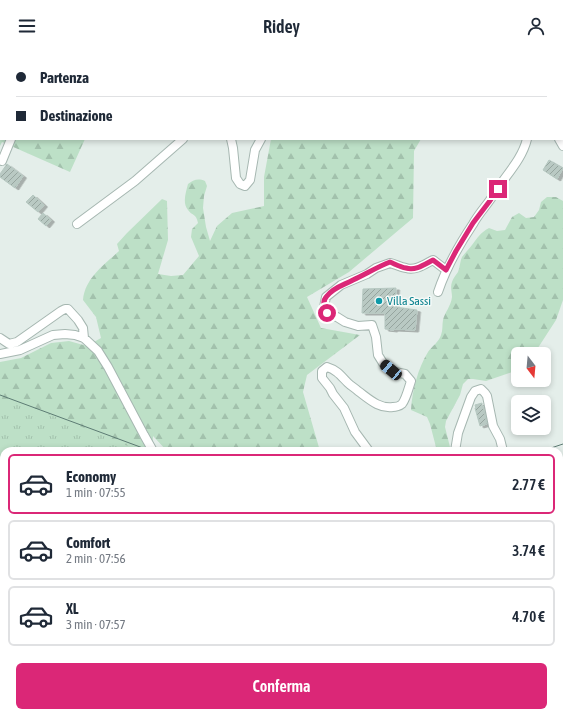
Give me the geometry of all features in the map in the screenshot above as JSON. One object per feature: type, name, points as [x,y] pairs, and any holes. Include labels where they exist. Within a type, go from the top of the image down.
[{"type":"street","points":[[2,161],[10,140]]},
{"type":"street","points":[[77,224],[135,180],[182,140]]},
{"type":"street","points":[[231,140],[236,178],[240,184],[245,186],[250,180],[254,150],[260,140]]},
{"type":"street","points":[[438,292],[442,278],[456,251],[473,223],[519,158],[527,140]]},
{"type":"street","points":[[366,447],[355,432],[344,408],[322,378],[322,371],[327,367],[333,369],[368,399],[387,408],[402,404],[410,381],[405,374],[395,372],[383,363],[378,355],[376,337],[372,325],[358,326],[345,322],[327,313],[324,307],[326,297],[341,285],[390,262],[404,268],[411,269],[427,264],[433,260],[446,270]]},
{"type":"street","points":[[0,338],[9,344],[17,342],[61,311],[68,309],[83,328],[84,338]]},
{"type":"street","points":[[0,354],[20,350],[53,335],[65,334],[84,338],[98,351],[108,367],[151,447]]},
{"type":"street","points":[[456,447],[458,433],[471,397],[475,390],[481,389],[487,396],[493,426],[500,439],[502,447]]},
{"type":"green space","points":[[0,140],[85,140],[70,172],[2,142],[0,146]]},
{"type":"green space","points":[[271,140],[420,140],[414,151],[413,218],[349,272],[307,297],[321,328],[360,335],[307,375],[303,392],[319,447],[163,447],[153,436],[152,447],[0,447],[0,362],[21,358],[51,343],[69,341],[87,346],[101,338],[96,317],[83,300],[87,285],[96,272],[119,251],[117,244],[162,199],[167,201],[168,240],[158,274],[171,276],[183,275],[199,256],[191,237],[192,229],[198,223],[195,216],[188,210],[185,204],[188,184],[200,180],[205,181],[207,186],[203,208],[210,241],[217,226],[232,213],[264,206],[264,177]]},
{"type":"green space","points":[[547,197],[556,197],[563,201],[563,300],[556,320],[539,347],[511,347],[511,372],[486,381],[468,379],[463,384],[460,395],[446,421],[445,427],[450,447],[436,447],[427,417],[411,410],[414,388],[421,365],[428,352],[439,340],[441,335],[443,320],[452,297],[451,284],[458,272],[462,257],[479,235],[489,228],[497,231],[505,230],[512,217],[519,213],[526,218],[534,217],[539,210],[541,202]]},
{"type":"green space","points":[[0,398],[65,420],[130,447],[0,447]]},
{"type":"building","points":[[549,160],[563,168],[557,179],[543,170]]},
{"type":"building","points":[[7,164],[23,176],[15,188],[0,177],[0,174]]},
{"type":"building","points":[[33,195],[44,205],[38,212],[26,202]]},
{"type":"building","points":[[43,213],[51,220],[46,226],[38,219]]},
{"type":"building","name":"Villa Sassi","points":[[396,288],[395,307],[417,310],[415,330],[385,329],[385,313],[362,313],[363,289]]},
{"type":"building","points":[[482,403],[487,424],[480,426],[475,405]]},
{"type":"tram line","points":[[0,395],[140,447]]},
{"type":"tram line","points":[[554,447],[563,444]]},
{"type":"place","name":"Villa Sassi","points":[[379,301]]},
{"type":"route","points":[[327,313],[324,307],[326,297],[332,291],[341,285],[390,262],[404,268],[411,269],[427,264],[433,260],[446,270],[473,223],[498,189]]}]
